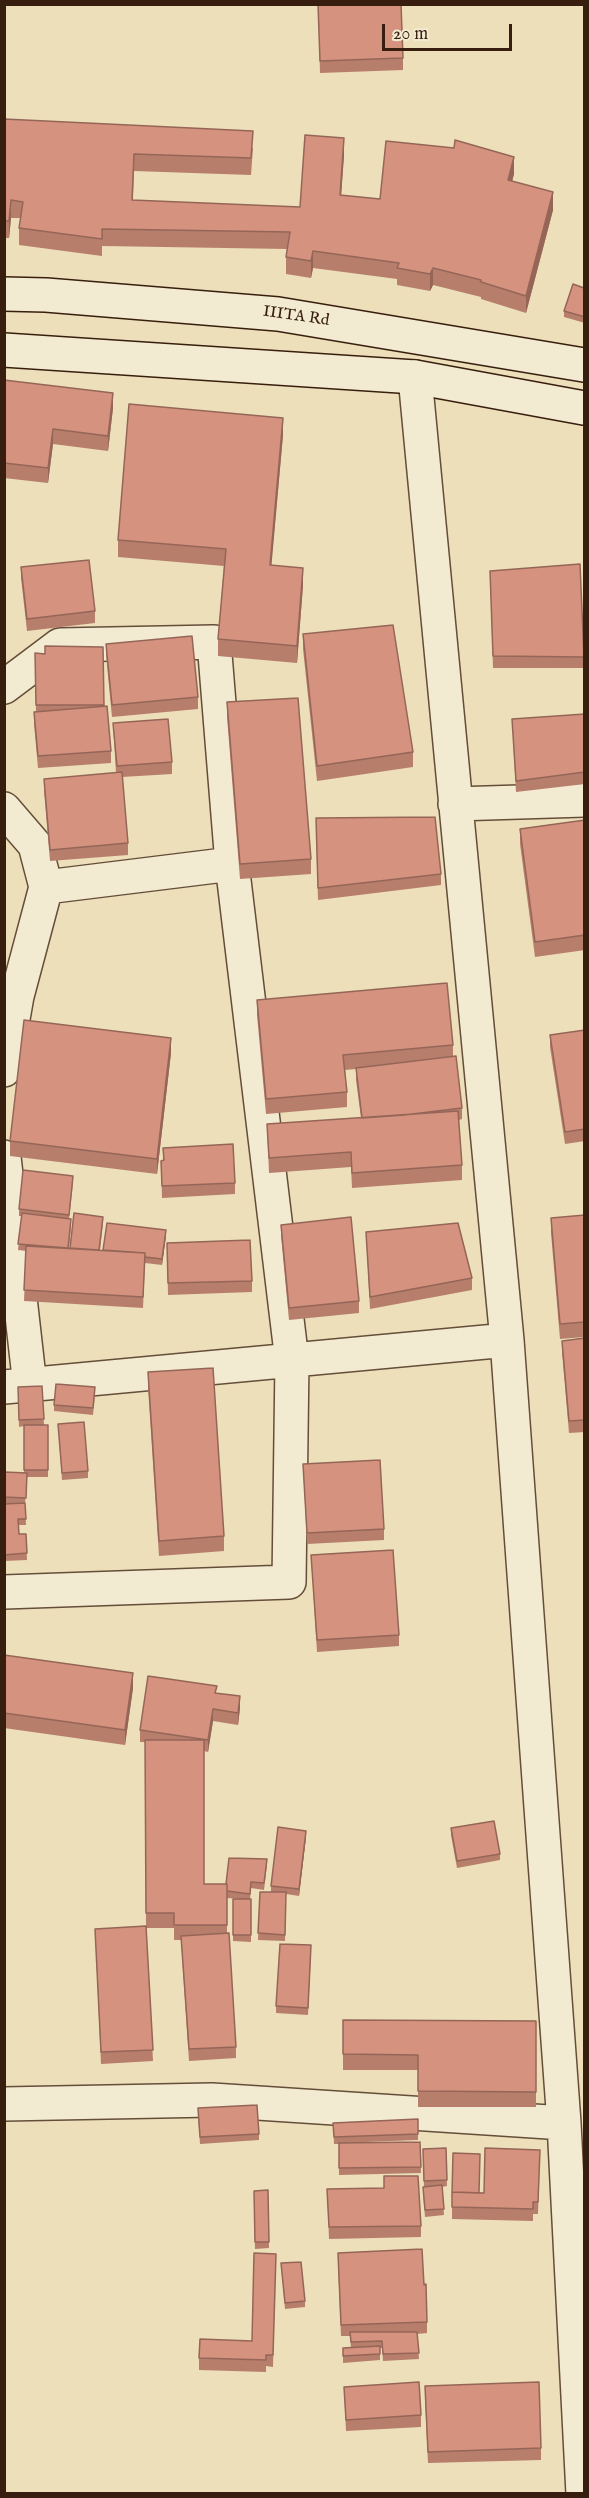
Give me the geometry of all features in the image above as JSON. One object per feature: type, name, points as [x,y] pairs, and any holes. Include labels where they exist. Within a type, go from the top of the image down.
[{"type":"street","name":"IIITA Rd","points":[[4,294],[46,295],[278,314],[585,365]]},
{"type":"street","points":[[4,350],[415,377],[585,408]]},
{"type":"street","points":[[415,377],[507,1340],[564,2123],[583,2493]]},
{"type":"street","points":[[4,687],[60,645],[214,642],[232,864],[291,1361],[289,1582],[4,1592]]},
{"type":"street","points":[[456,804],[585,800]]},
{"type":"street","points":[[4,809],[35,845],[46,887],[17,996],[4,1070]]},
{"type":"street","points":[[46,887],[232,864]]},
{"type":"street","points":[[4,1157],[17,1386],[507,1340]]},
{"type":"street","points":[[4,2104],[212,2100],[564,2123]]},
{"type":"building","points":[[318,4],[401,4],[403,58],[320,61]]},
{"type":"building","points":[[4,119],[253,131],[251,158],[134,154],[132,200],[300,207],[305,135],[344,138],[340,195],[380,199],[386,141],[454,148],[455,140],[514,157],[508,180],[553,192],[526,296],[481,282],[481,280],[433,268],[430,274],[397,268],[399,263],[313,251],[311,261],[286,257],[290,232],[102,229],[102,239],[19,228],[23,202],[11,200],[9,221],[4,221]]},
{"type":"building","points":[[573,284],[585,287],[585,317],[564,311]]},
{"type":"building","points":[[4,380],[113,393],[108,436],[53,429],[48,468],[4,463]]},
{"type":"building","points":[[129,404],[283,418],[270,565],[303,568],[297,646],[218,639],[226,549],[118,540]]},
{"type":"building","points":[[89,560],[95,611],[27,619],[21,567]]},
{"type":"building","points":[[580,564],[584,657],[493,656],[490,571]]},
{"type":"building","points":[[393,625],[413,752],[317,766],[303,634]]},
{"type":"building","points":[[192,636],[198,697],[112,705],[106,644]]},
{"type":"building","points":[[45,646],[103,647],[104,705],[36,705],[35,653],[45,654]]},
{"type":"building","points":[[298,698],[311,859],[240,864],[227,702]]},
{"type":"building","points":[[107,706],[111,751],[38,756],[34,712]]},
{"type":"building","points":[[585,714],[585,772],[516,781],[512,719]]},
{"type":"building","points":[[168,719],[172,762],[117,766],[113,723]]},
{"type":"building","points":[[122,772],[128,843],[50,850],[44,779]]},
{"type":"building","points":[[435,817],[441,874],[318,888],[316,818]]},
{"type":"building","points":[[585,820],[585,935],[535,942],[520,829]]},
{"type":"building","points":[[447,983],[453,1045],[343,1055],[347,1092],[266,1099],[257,1000]]},
{"type":"building","points":[[24,1020],[171,1038],[157,1159],[10,1141]]},
{"type":"building","points":[[585,1030],[585,1129],[565,1132],[550,1035]]},
{"type":"building","points":[[456,1056],[462,1108],[362,1118],[356,1068]]},
{"type":"building","points":[[458,1111],[462,1165],[352,1173],[351,1152],[269,1158],[267,1124]]},
{"type":"building","points":[[233,1144],[235,1183],[162,1186],[163,1148]]},
{"type":"building","points":[[23,1170],[73,1176],[69,1215],[19,1209]]},
{"type":"building","points":[[22,1213],[71,1219],[68,1248],[18,1244]]},
{"type":"building","points":[[74,1213],[103,1217],[99,1250],[70,1248]]},
{"type":"building","points":[[585,1215],[585,1322],[560,1324],[551,1218]]},
{"type":"building","points":[[351,1217],[359,1301],[289,1308],[281,1225]]},
{"type":"building","points":[[107,1223],[166,1230],[162,1259],[145,1257],[145,1253],[103,1250]]},
{"type":"building","points":[[458,1223],[472,1278],[370,1297],[366,1232]]},
{"type":"building","points":[[250,1240],[252,1281],[168,1283],[167,1243]]},
{"type":"building","points":[[26,1246],[145,1253],[143,1297],[24,1290]]},
{"type":"building","points":[[585,1338],[585,1420],[569,1421],[562,1341]]},
{"type":"building","points":[[213,1368],[224,1536],[159,1541],[148,1372]]},
{"type":"building","points":[[56,1384],[95,1387],[93,1408],[54,1405]]},
{"type":"building","points":[[42,1386],[44,1419],[19,1420],[18,1387]]},
{"type":"building","points":[[84,1422],[88,1471],[62,1473],[58,1424]]},
{"type":"building","points":[[24,1425],[48,1425],[48,1470],[24,1470]]},
{"type":"building","points":[[380,1460],[384,1529],[307,1533],[303,1464]]},
{"type":"building","points":[[4,1472],[27,1473],[26,1498],[4,1497]]},
{"type":"building","points":[[25,1503],[26,1519],[18,1519],[19,1534],[26,1534],[27,1553],[4,1555],[4,1504]]},
{"type":"building","points":[[393,1550],[399,1635],[317,1640],[311,1555]]},
{"type":"building","points":[[4,1655],[133,1673],[125,1730],[4,1713]]},
{"type":"building","points":[[148,1676],[217,1686],[215,1693],[240,1696],[238,1713],[213,1709],[208,1740],[140,1730]]},
{"type":"building","points":[[145,1740],[204,1740],[204,1884],[227,1884],[227,1925],[174,1925],[174,1913],[146,1913]]},
{"type":"building","points":[[494,1821],[500,1854],[457,1861],[451,1828]]},
{"type":"building","points":[[278,1827],[306,1831],[299,1889],[271,1886]]},
{"type":"building","points":[[229,1858],[267,1859],[264,1883],[251,1882],[250,1894],[227,1891]]},
{"type":"building","points":[[260,1892],[286,1892],[285,1935],[258,1933]]},
{"type":"building","points":[[233,1899],[251,1899],[251,1935],[233,1935]]},
{"type":"building","points":[[146,1926],[153,2050],[101,2052],[95,1929]]},
{"type":"building","points":[[229,1933],[236,2047],[189,2049],[181,1936]]},
{"type":"building","points":[[280,1944],[311,1945],[308,2008],[276,2006]]},
{"type":"building","points":[[343,2020],[536,2021],[536,2092],[418,2091],[418,2055],[343,2054]]},
{"type":"building","points":[[257,2105],[259,2134],[200,2137],[198,2108]]},
{"type":"building","points":[[418,2119],[418,2134],[334,2137],[333,2123]]},
{"type":"building","points":[[420,2142],[421,2167],[339,2168],[339,2143]]},
{"type":"building","points":[[446,2148],[447,2180],[424,2181],[423,2149]]},
{"type":"building","points":[[485,2148],[540,2150],[538,2202],[533,2202],[533,2209],[452,2207],[452,2192],[484,2193]]},
{"type":"building","points":[[453,2153],[480,2154],[479,2193],[452,2192]]},
{"type":"building","points":[[384,2176],[418,2176],[421,2226],[329,2227],[327,2189],[384,2188]]},
{"type":"building","points":[[442,2185],[444,2209],[425,2210],[423,2187]]},
{"type":"building","points":[[268,2190],[269,2242],[255,2242],[254,2191]]},
{"type":"building","points":[[422,2249],[427,2322],[341,2325],[338,2253]]},
{"type":"building","points":[[254,2253],[276,2254],[273,2355],[266,2355],[266,2360],[199,2358],[200,2339],[252,2341]]},
{"type":"building","points":[[301,2262],[305,2301],[285,2303],[281,2263]]},
{"type":"building","points":[[350,2332],[417,2332],[419,2353],[383,2354],[382,2341],[351,2342]]},
{"type":"building","points":[[380,2346],[380,2354],[343,2356],[343,2348]]},
{"type":"building","points":[[419,2382],[421,2415],[346,2420],[344,2387]]},
{"type":"building","points":[[539,2382],[541,2448],[428,2452],[425,2386]]}]
